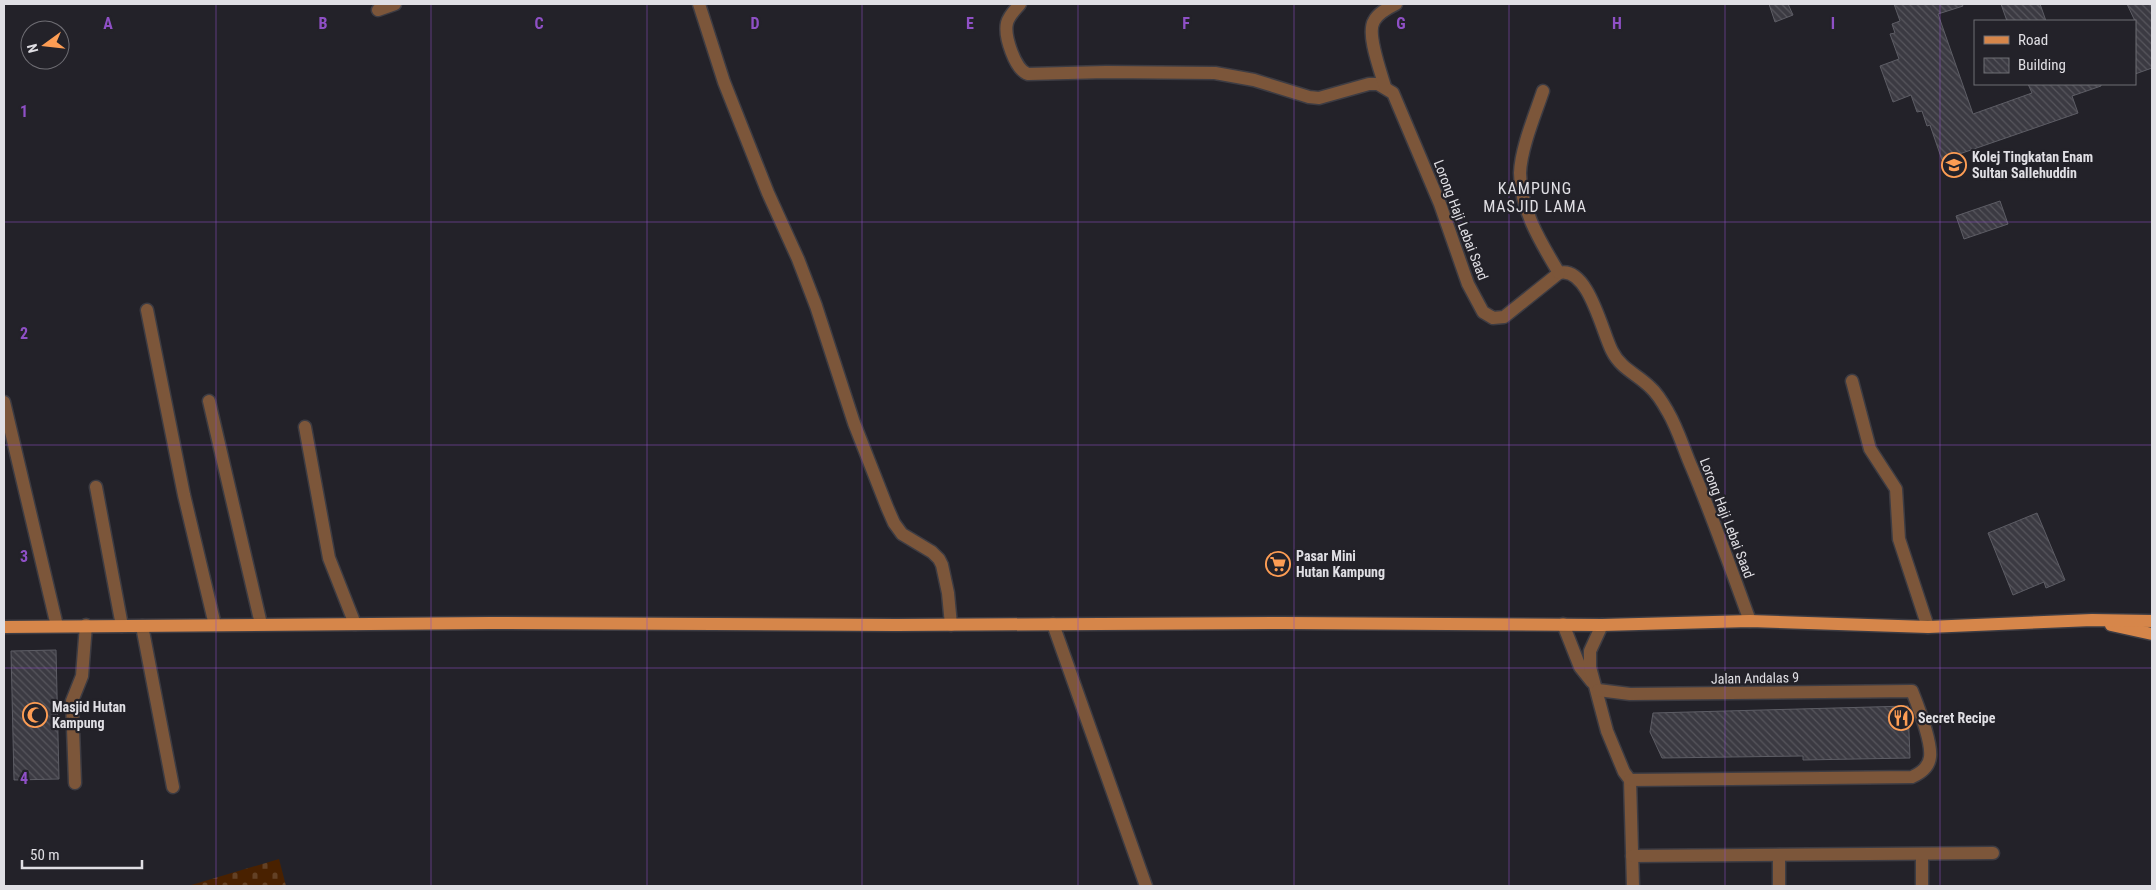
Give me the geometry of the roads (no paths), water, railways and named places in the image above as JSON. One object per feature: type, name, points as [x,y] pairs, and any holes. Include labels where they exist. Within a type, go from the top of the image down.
[{"type":"main road","points":[[4,626],[261,624],[1602,625],[1750,620],[1928,626],[2152,621]]},
{"type":"main road","points":[[2106,621],[2116,628],[2152,634]]},
{"type":"street","points":[[378,10],[395,4]]},
{"type":"street","points":[[699,4],[724,82],[768,193],[801,267],[830,347],[854,424],[887,507],[894,523],[902,534],[932,552],[939,559],[948,593],[951,625]]},
{"type":"street","points":[[1020,4],[1009,17],[1007,32],[1018,68],[1023,73],[1215,73],[1240,77],[1298,95],[1319,98],[1369,84],[1378,84],[1385,87]]},
{"type":"street","points":[[1385,87],[1372,40],[1372,25],[1381,13],[1396,4]]},
{"type":"street","name":"Lorong Haji Lebai Saad","points":[[1385,87],[1393,94],[1398,103],[1440,204],[1468,284],[1483,312],[1489,317],[1498,319],[1510,314],[1559,273],[1566,271],[1571,272],[1583,284],[1590,296],[1612,352],[1618,361],[1626,370],[1649,386],[1670,414],[1716,526],[1750,620]]},
{"type":"street","points":[[1543,91],[1523,154],[1520,174],[1532,223],[1559,273]]},
{"type":"street","points":[[147,310],[184,495],[215,625]]},
{"type":"street","points":[[1852,381],[1870,449],[1896,490],[1899,540],[1928,626]]},
{"type":"street","points":[[209,401],[261,624]]},
{"type":"street","points":[[4,402],[57,626]]},
{"type":"street","points":[[306,427],[329,558],[355,624]]},
{"type":"street","points":[[96,487],[122,626]]},
{"type":"street","points":[[1053,624],[1146,886]]},
{"type":"street","points":[[1563,624],[1580,667],[1598,690]]},
{"type":"street","points":[[74,784],[72,701],[82,676],[86,625]]},
{"type":"street","points":[[1602,625],[1590,651],[1590,666],[1598,690],[1607,731],[1624,772],[1630,780],[1633,886]]},
{"type":"street","points":[[142,626],[173,787]]},
{"type":"street","name":"Jalan Andalas 9","points":[[1598,690],[1630,694],[1912,691],[1922,719],[1931,755],[1925,768],[1912,777],[1630,780]]},
{"type":"street","points":[[1632,856],[1993,853]]},
{"type":"street","points":[[1922,854],[1922,886]]},
{"type":"street","points":[[1779,855],[1779,886]]},
{"type":"place","name":"Kolej Tingkatan Enam Sultan Sallehuddin","points":[[1954,165]]},
{"type":"place","name":"Pasar Mini Hutan Kampung","points":[[1278,564]]},
{"type":"place","name":"Masjid Hutan Kampung","points":[[35,715]]},
{"type":"place","name":"Secret Recipe","points":[[1901,718]]},
{"type":"district","name":"KAMPUNG MASJID LAMA","points":[[1535,197]]}]
